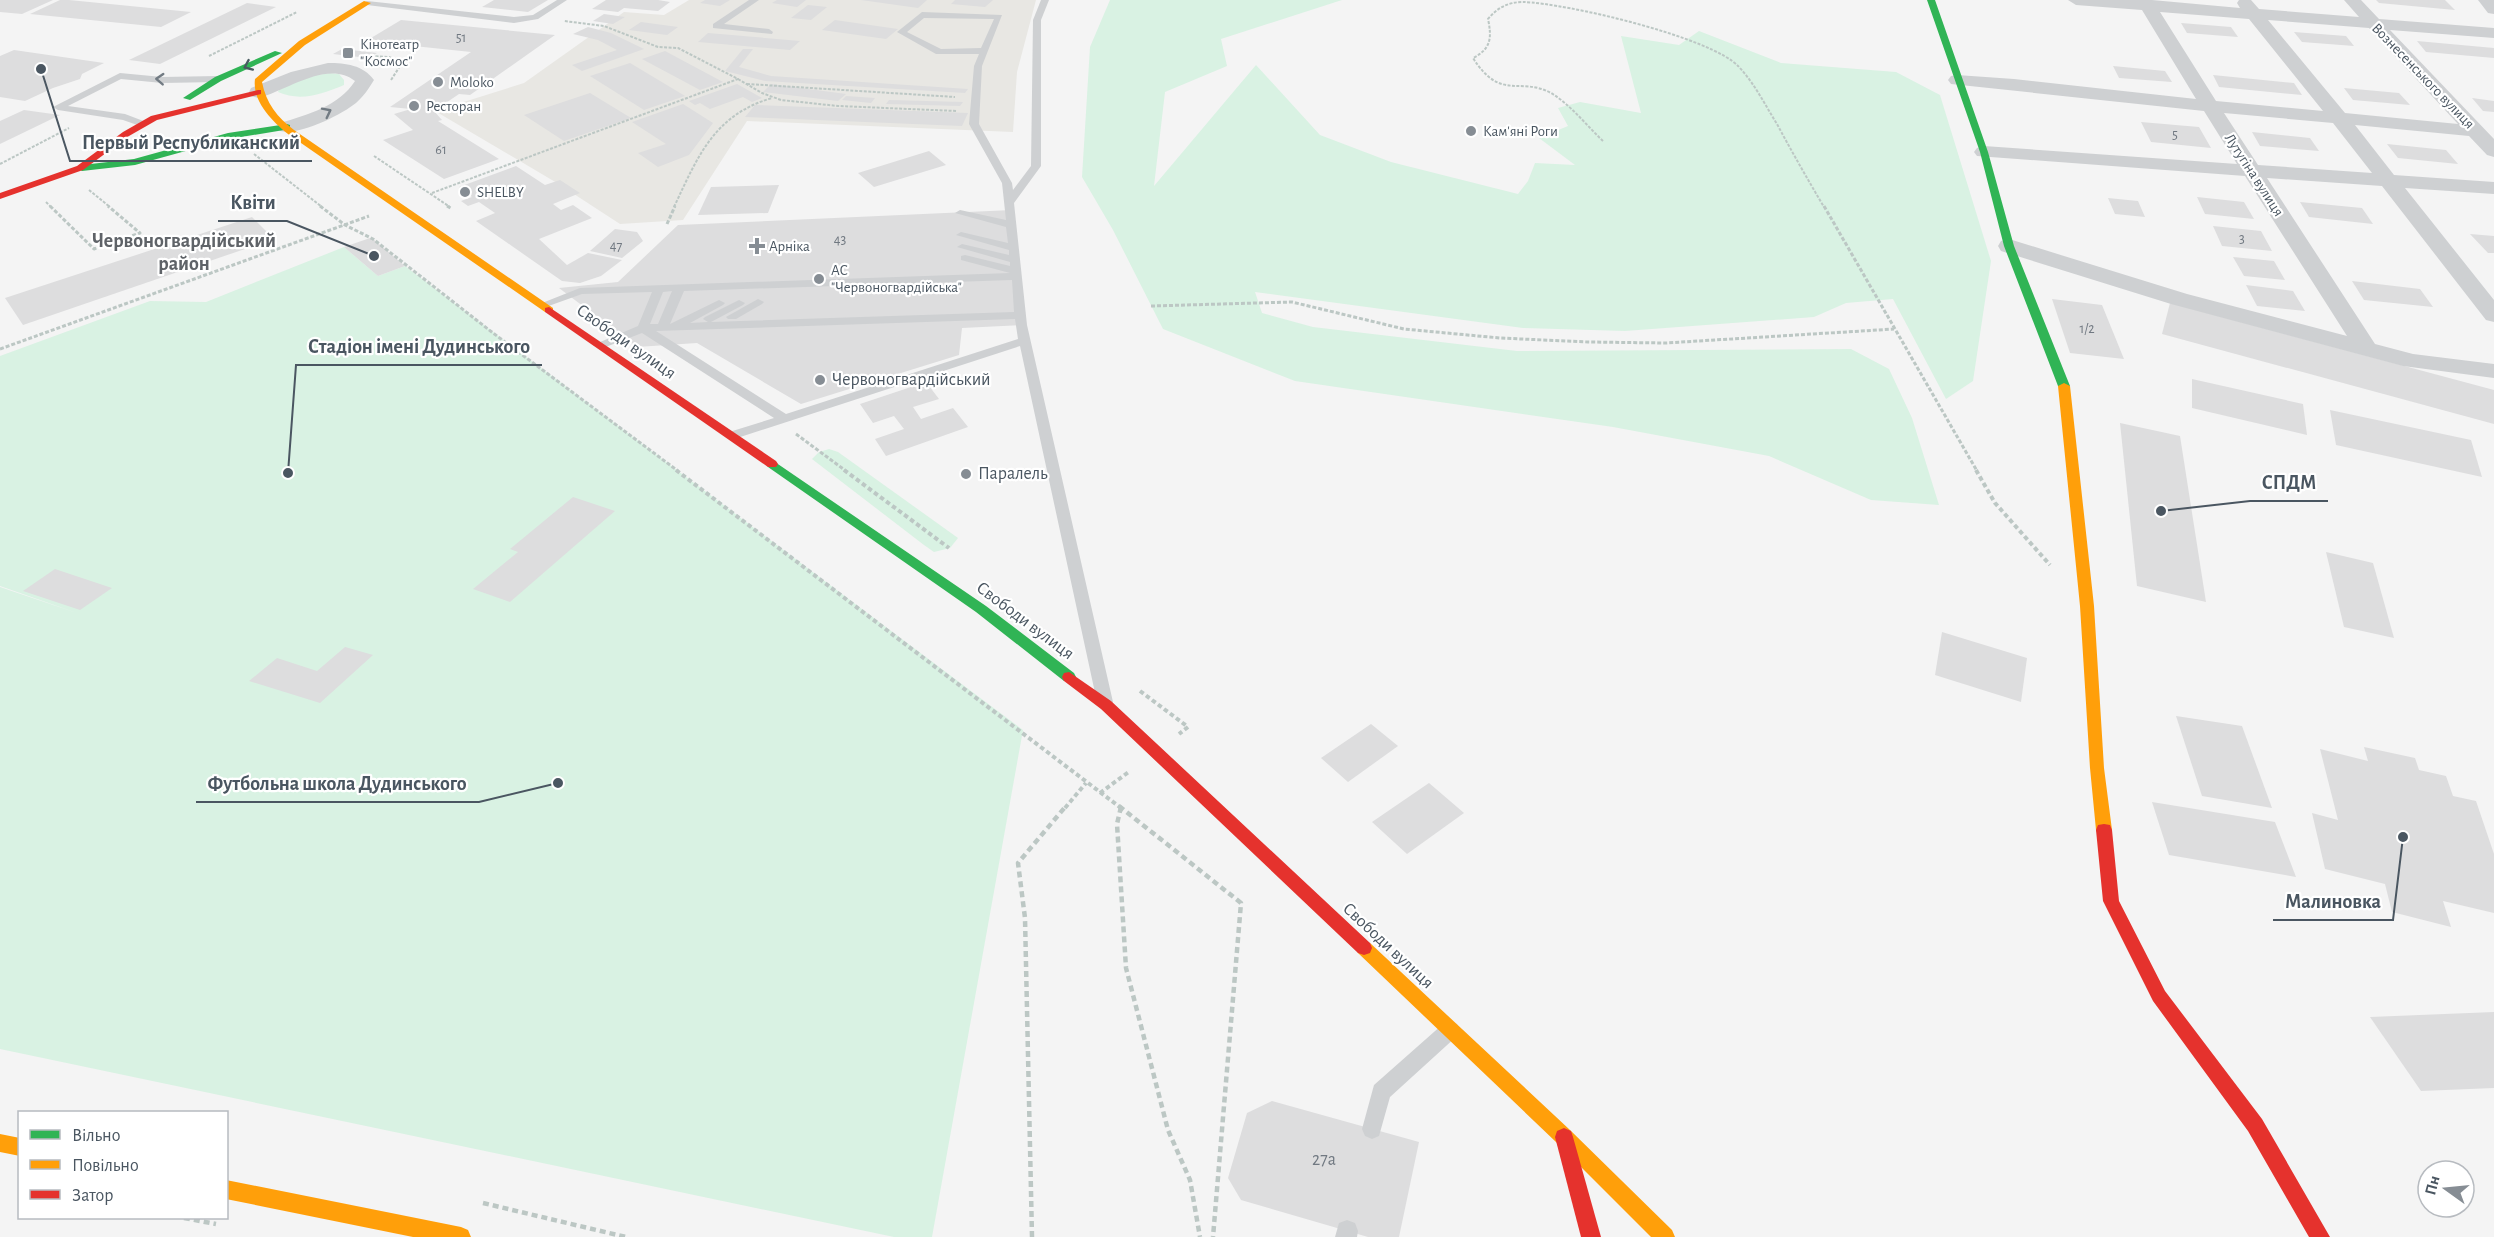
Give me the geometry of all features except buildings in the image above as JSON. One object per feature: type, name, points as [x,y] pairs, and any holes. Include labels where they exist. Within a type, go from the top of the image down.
[{"type":"street","points":[[1931,0],[1984,152],[2009,246],[2066,392],[2086,606],[2097,768],[2111,901],[2159,996],[2255,1125],[2320,1237]]},
{"type":"street","points":[[2076,0],[2247,7],[2372,23],[2494,33]]},
{"type":"street","name":"Вознесенського вулиця","points":[[2352,0],[2494,151]]},
{"type":"street","points":[[2486,0],[2494,9]]},
{"type":"street","points":[[347,1],[370,1]]},
{"type":"street","points":[[80,168],[126,134],[219,79],[302,42],[370,1]]},
{"type":"street","name":"Лутугіна вулиця","points":[[2146,3],[2367,348]]},
{"type":"street","points":[[2247,7],[2339,118],[2494,315]]},
{"type":"street","points":[[259,96],[258,81],[302,42]]},
{"type":"street","points":[[80,168],[135,162],[228,136],[287,128],[329,111],[348,99],[365,80],[353,70],[314,71],[295,76],[219,117]]},
{"type":"street","points":[[1957,80],[2475,131]]},
{"type":"street","points":[[148,121],[259,96]]},
{"type":"street","name":"Свободи вулиця","points":[[259,96],[287,128],[981,609],[1106,705],[1563,1136],[1665,1237]]},
{"type":"street","points":[[0,196],[141,146]]},
{"type":"street","points":[[1984,152],[2494,188]]},
{"type":"street","points":[[2009,246],[2179,299],[2412,361],[2494,371]]},
{"type":"street","points":[[1563,1136],[1591,1237]]},
{"type":"street","points":[[0,1143],[18,1147]]},
{"type":"street","points":[[228,1189],[461,1237]]},
{"type":"lane","points":[[370,1],[514,20],[535,16],[563,0]]},
{"type":"lane","points":[[706,31],[755,0]]},
{"type":"lane","points":[[1009,202],[1036,166],[1037,20],[1045,0]]},
{"type":"lane","points":[[984,51],[939,52],[902,32],[922,15],[999,17],[978,66],[974,124],[1007,183],[1024,341],[1106,705]]},
{"type":"lane","points":[[716,26],[769,32]]},
{"type":"lane","points":[[148,121],[58,107],[120,76],[162,80],[219,79]]},
{"type":"lane","points":[[962,236],[1012,225]]},
{"type":"lane","points":[[962,236],[1015,258]]},
{"type":"lane","points":[[962,236],[1015,258]]},
{"type":"lane","points":[[543,305],[580,291],[679,288],[1015,258]]},
{"type":"lane","points":[[643,328],[659,288]]},
{"type":"lane","points":[[669,327],[679,288]]},
{"type":"lane","points":[[716,325],[758,302]]},
{"type":"lane","points":[[669,327],[719,303]]},
{"type":"lane","points":[[696,326],[739,303]]},
{"type":"lane","points":[[599,345],[643,328],[1020,315]]},
{"type":"lane","points":[[643,328],[785,418]]},
{"type":"lane","points":[[731,436],[1024,341]]},
{"type":"lane","points":[[1372,1129],[1381,1092],[1450,1030]]},
{"type":"path","points":[[1603,141],[1556,97],[1542,89],[1507,87],[1491,81],[1479,67],[1473,57],[1485,52],[1492,37],[1488,19],[1497,8],[1521,2],[1562,6],[1613,18],[1712,48],[1738,65],[1755,87],[1995,503],[2056,571]]},
{"type":"path","points":[[535,16],[604,26],[658,47],[678,48],[781,100],[838,106],[975,111]]},
{"type":"path","points":[[0,349],[738,80]]},
{"type":"path","points":[[746,84],[976,98]]},
{"type":"path","points":[[667,224],[688,178],[716,131],[741,110],[773,97]]},
{"type":"path","points":[[254,154],[345,225],[373,239],[984,700],[1086,783],[1121,807],[1241,903],[1213,1237]]},
{"type":"path","points":[[42,199],[94,249],[140,233],[84,185]]},
{"type":"path","points":[[1151,306],[1292,302],[1404,329],[1500,338],[1588,342],[1666,343],[1894,329]]},
{"type":"path","points":[[1032,1237],[1025,929],[1018,863],[1086,783]]},
{"type":"path","points":[[1121,807],[1117,824],[1126,968],[1168,1130],[1190,1180],[1200,1237]]},
{"type":"shaded area","points":[[689,0],[1036,0],[1017,72],[1013,132],[747,121],[683,220],[620,224],[557,183],[435,111],[524,83],[624,12],[664,15]]},
{"type":"green space","points":[[1110,0],[1342,0],[1221,39],[1227,66],[1165,92],[1154,186],[1256,65],[1320,135],[1391,162],[1518,194],[1528,181],[1535,163],[1575,165],[1539,138],[1568,126],[1558,108],[1580,102],[1641,113],[1621,36],[1679,45],[1699,31],[1781,63],[1896,72],[1940,95],[1991,261],[1973,381],[1946,399],[1893,299],[1846,303],[1814,317],[1625,331],[1523,328],[1255,292],[1262,313],[1313,327],[1517,351],[1851,349],[1889,369],[1912,418],[1939,505],[1871,500],[1769,456],[1613,427],[1295,381],[1163,329],[1113,230],[1082,177],[1090,47]]},
{"type":"green space","points":[[330,73],[339,74],[344,80],[344,85],[320,94],[303,97],[278,92],[293,80]]},
{"type":"green space","points":[[344,247],[378,276],[405,266],[1023,730],[932,1237],[894,1237],[0,1049],[0,587],[77,613],[0,586],[0,356],[150,301],[206,302]]},
{"type":"green space","points":[[829,449],[838,452],[958,538],[950,548],[934,552],[812,459],[819,452]]},
{"type":"traffic: fast","points":[[1931,0],[1984,152],[2009,246],[2064,386]]},
{"type":"traffic: fast","points":[[187,98],[218,79],[278,53]]},
{"type":"traffic: fast","points":[[82,168],[135,162],[228,136],[287,127]]},
{"type":"traffic: fast","points":[[772,464],[981,609],[1069,677]]},
{"type":"traffic: slow","points":[[367,3],[302,43],[258,81],[265,104],[273,116],[291,132],[549,310]]},
{"type":"traffic: slow","points":[[2064,386],[2087,606],[2097,768],[2104,830]]},
{"type":"traffic: slow","points":[[1364,948],[1563,1136],[1665,1237]]},
{"type":"traffic: slow","points":[[0,1143],[18,1147]]},
{"type":"traffic: slow","points":[[228,1189],[461,1237]]},
{"type":"traffic: jam","points":[[0,196],[80,168],[126,134],[154,118],[258,92]]},
{"type":"traffic: jam","points":[[549,310],[772,464]]},
{"type":"traffic: jam","points":[[1069,677],[1106,705],[1364,948]]},
{"type":"traffic: jam","points":[[2104,830],[2111,901],[2159,996],[2255,1125],[2320,1237]]},
{"type":"traffic: jam","points":[[1564,1137],[1591,1237]]},
{"type":"place","name":"Кінотеатр \"Космос\"","points":[[348,53]]},
{"type":"place","name":"Первый Республиканский","points":[[41,69]]},
{"type":"place","name":"Moloko","points":[[438,82]]},
{"type":"place","name":"Ресторан","points":[[414,106]]},
{"type":"place","name":"Кам'яні Роги","points":[[1471,131]]},
{"type":"place","name":"SHELBY","points":[[465,192]]},
{"type":"place","name":"Арніка","points":[[757,246]]},
{"type":"place","name":"Квіти","points":[[374,256]]},
{"type":"place","name":"АС \"Червоногвардійська\"","points":[[819,279]]},
{"type":"place","name":"Червоногвардійський","points":[[820,380]]},
{"type":"place","name":"Стадіон імені Дудинського","points":[[288,473]]},
{"type":"place","name":"Паралель","points":[[966,474]]},
{"type":"place","name":"СПДМ","points":[[2161,511]]},
{"type":"place","name":"Футбольна школа Дудинського","points":[[558,783]]},
{"type":"place","name":"Малиновка","points":[[2403,837]]},
{"type":"district","name":"Червоногвардійський район","points":[[184,252]]}]
